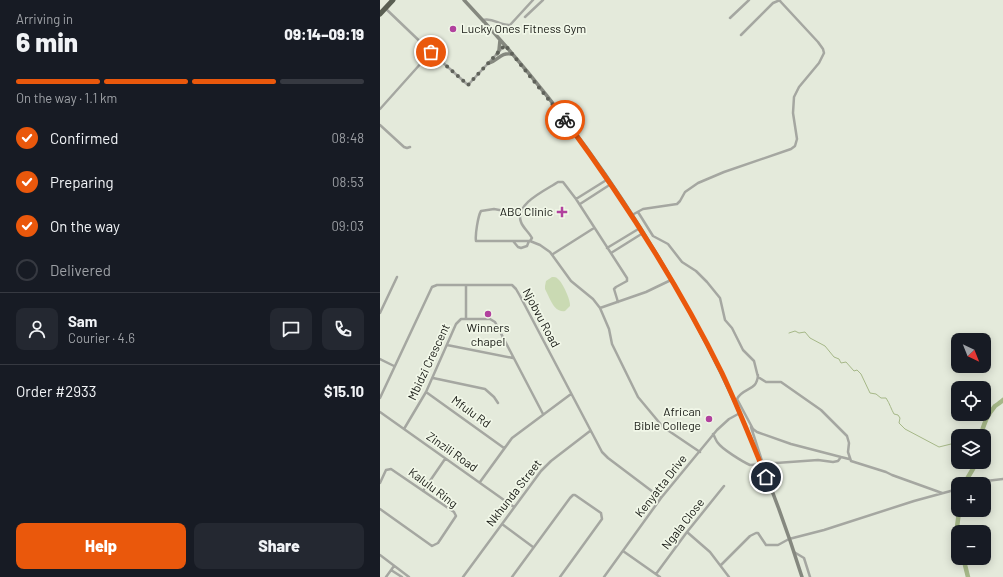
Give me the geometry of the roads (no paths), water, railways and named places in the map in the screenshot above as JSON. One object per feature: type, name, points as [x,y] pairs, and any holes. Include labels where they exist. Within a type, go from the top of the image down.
[{"type":"highway","points":[[380,14],[393,0]]},
{"type":"main road","points":[[464,0],[499,38],[550,99],[632,215],[671,280],[721,371],[740,413],[762,464],[802,577]]},
{"type":"main road","points":[[497,54],[500,45],[499,38]]},
{"type":"main road","points":[[489,63],[502,55],[512,54]]},
{"type":"street","points":[[483,20],[493,20],[507,26],[510,25],[533,0]]},
{"type":"street","points":[[525,17],[543,0]]},
{"type":"street","points":[[730,18],[749,0]]},
{"type":"street","points":[[632,215],[643,209],[676,204],[680,201],[685,192],[698,183],[724,172],[791,149],[795,146],[796,139],[792,113],[794,97],[799,87],[819,63],[824,53],[823,50],[818,42],[780,0],[774,3],[741,35]]},
{"type":"street","points":[[385,8],[468,85],[505,45]]},
{"type":"street","points":[[380,109],[431,52]]},
{"type":"street","points":[[380,125],[404,147],[410,147]]},
{"type":"street","points":[[576,199],[608,180]]},
{"type":"street","points":[[513,241],[518,247],[521,248],[527,246],[532,238],[522,223],[520,214],[529,200],[558,182],[563,182],[580,204],[627,279],[626,282],[614,289],[618,302]]},
{"type":"street","points":[[580,204],[611,184]]},
{"type":"street","points":[[520,214],[494,209],[482,211],[479,215],[476,241],[530,241],[540,245],[553,254],[571,281],[593,299],[600,308],[612,344],[638,397],[663,427],[700,452]]},
{"type":"street","points":[[638,212],[653,236],[668,244],[682,262],[696,271],[720,298],[725,320],[732,328],[743,350],[754,361],[758,375],[757,382],[754,386],[739,395],[737,399],[751,427],[762,464]]},
{"type":"street","points":[[553,254],[594,228]]},
{"type":"street","points":[[607,248],[640,228]]},
{"type":"street","points":[[610,253],[643,233]]},
{"type":"street","points":[[380,313],[397,277]]},
{"type":"street","points":[[600,308],[646,292],[671,280]]},
{"type":"street","name":"Njobvu Road","points":[[380,398],[430,288],[437,285],[507,284],[515,287],[601,450],[608,458],[661,498]]},
{"type":"street","points":[[466,285],[466,318]]},
{"type":"street","name":"Mbidzi Crescent","points":[[404,429],[433,378],[457,322],[466,318],[490,319],[494,321],[543,414]]},
{"type":"street","points":[[447,345],[514,358]]},
{"type":"street","points":[[380,359],[394,366]]},
{"type":"street","points":[[758,375],[766,382],[781,382],[821,410],[847,436],[850,460]]},
{"type":"street","points":[[433,378],[485,389],[498,403]]},
{"type":"street","name":"Mfulu Rd","points":[[426,392],[504,448]]},
{"type":"street","points":[[480,482],[512,438],[571,394]]},
{"type":"street","name":"Zinzili Road","points":[[380,412],[514,507]]},
{"type":"street","name":"Kenyatta Drive","points":[[604,577],[661,498],[700,452],[713,434],[726,421],[740,413]]},
{"type":"street","points":[[751,427],[764,436],[850,460],[942,493]]},
{"type":"street","name":"Nkhunda Street","points":[[463,577],[546,466],[590,431]]},
{"type":"street","points":[[713,434],[719,444],[742,462],[750,465],[818,460],[833,462],[842,458]]},
{"type":"street","points":[[423,491],[446,459]]},
{"type":"street","name":"Kalulu Ring","points":[[380,483],[386,470],[391,469],[454,512],[455,519],[435,545],[429,545],[380,509]]},
{"type":"street","points":[[991,481],[1003,480]]},
{"type":"street","name":"Ngala Close","points":[[656,574],[724,486]]},
{"type":"street","points":[[721,565],[750,536],[757,533],[766,545],[772,546],[783,543],[789,539],[824,530],[951,491]]},
{"type":"street","points":[[512,577],[573,495],[577,496],[601,513],[602,520],[560,577]]},
{"type":"street","points":[[502,524],[533,547]]},
{"type":"street","points":[[687,532],[710,552],[730,577]]},
{"type":"street","points":[[623,551],[660,577]]},
{"type":"street","points":[[794,552],[804,558],[810,577]]},
{"type":"street","points":[[380,555],[409,577]]},
{"type":"street","points":[[386,577],[394,566]]},
{"type":"street","points":[[391,570],[402,577]]},
{"type":"waterway","points":[[789,333],[795,331],[799,333],[805,332],[810,338],[825,346],[834,357],[839,359],[841,363],[846,362],[854,371],[857,370],[861,374],[870,393],[876,394],[881,398],[886,398],[894,414],[898,415],[900,418],[899,423],[905,429],[939,447],[951,444]]},
{"type":"waterway","points":[[983,429],[990,413],[995,406],[1003,400]]},
{"type":"waterway","points":[[968,477],[973,469]]},
{"type":"waterway","points":[[957,525],[958,517]]},
{"type":"waterway","points":[[965,565],[968,577]]},
{"type":"place","name":"Lucky Ones Fitness Gym","points":[[453,29]]},
{"type":"place","name":"ABC Clinic","points":[[562,212]]},
{"type":"place","name":"Winners chapel","points":[[488,314]]},
{"type":"place","name":"African Bible College","points":[[709,419]]}]
